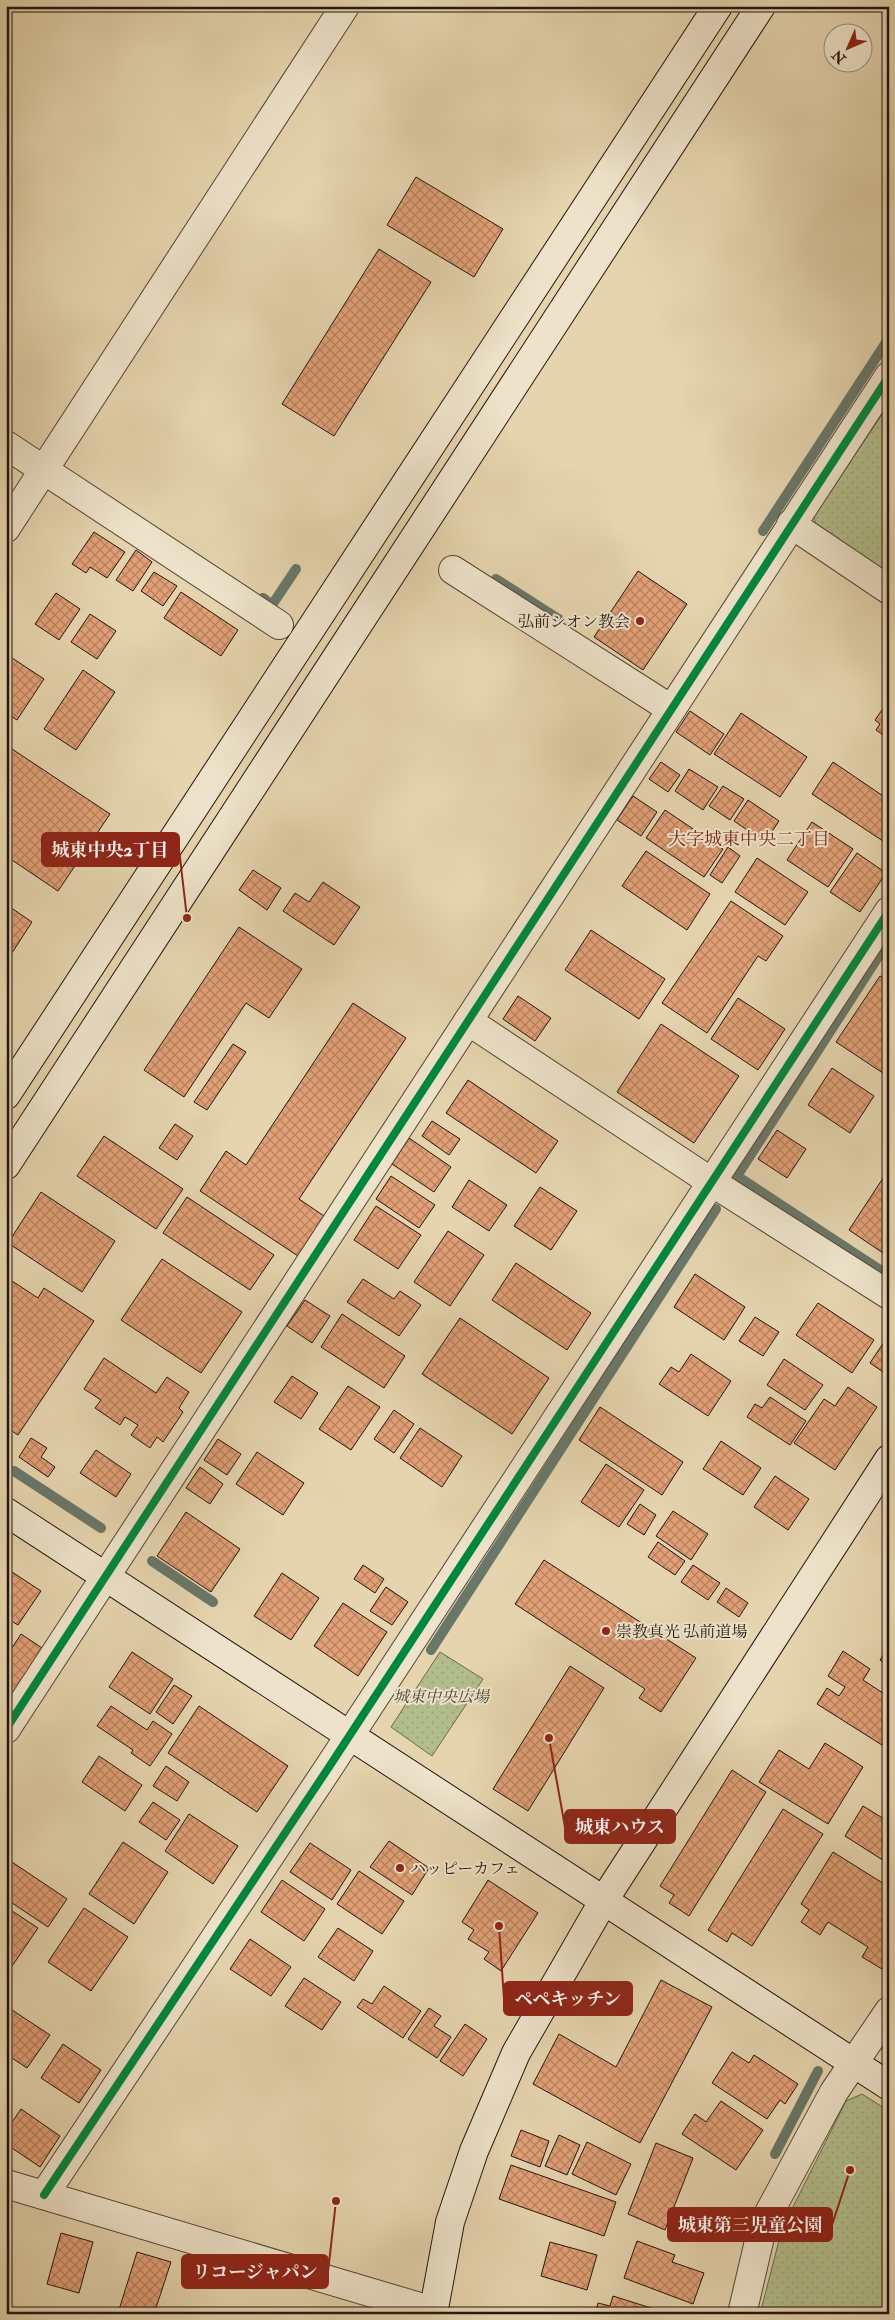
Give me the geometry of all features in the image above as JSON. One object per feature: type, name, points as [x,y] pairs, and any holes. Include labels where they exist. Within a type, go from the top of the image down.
[{"type":"street","points":[[6,528],[345,6]]},
{"type":"street","points":[[6,1095],[718,6]]},
{"type":"street","points":[[6,1165],[761,6]]},
{"type":"street","points":[[6,1729],[889,376]]},
{"type":"street","points":[[6,445],[279,626]]},
{"type":"street","points":[[791,524],[889,590]]},
{"type":"street","points":[[452,570],[671,709]]},
{"type":"street","points":[[44,2195],[349,1735],[710,1181],[889,911]]},
{"type":"street","points":[[468,1021],[710,1181],[889,1295]]},
{"type":"street","points":[[6,2184],[433,2313],[450,2222],[474,2151],[516,2053],[604,1900],[889,1459]]},
{"type":"street","points":[[6,1512],[889,2086]]},
{"type":"street","points":[[742,2314],[763,2224],[834,2092],[889,2011]]},
{"type":"green space","points":[[889,404],[889,578],[817,531],[814,516]]},
{"type":"green space","name":"城東中央広場","points":[[440,1652],[483,1679],[432,1756],[391,1727]]},
{"type":"green space","points":[[862,2094],[889,2111],[889,2314],[760,2314],[782,2229],[846,2101]]},
{"type":"building","points":[[879,6],[889,6],[889,17],[877,9]]},
{"type":"building","points":[[416,177],[503,229],[474,277],[387,225]]},
{"type":"building","points":[[379,249],[431,282],[334,436],[282,404]]},
{"type":"building","points":[[94,532],[125,552],[107,578],[90,567],[86,573],[72,564]]},
{"type":"building","points":[[136,550],[152,562],[133,591],[116,580]]},
{"type":"building","name":"弘前シオン教会","points":[[638,571],[687,604],[643,670],[594,637]]},
{"type":"building","points":[[154,572],[177,586],[163,606],[141,591]]},
{"type":"building","points":[[181,592],[238,630],[221,656],[164,618]]},
{"type":"building","points":[[56,593],[80,609],[59,640],[35,624]]},
{"type":"building","points":[[90,614],[116,631],[97,659],[71,642]]},
{"type":"building","points":[[6,654],[44,679],[17,720],[6,713]]},
{"type":"building","points":[[83,670],[115,692],[76,750],[44,729]]},
{"type":"building","points":[[889,700],[889,739],[876,730],[880,724],[875,720]]},
{"type":"building","points":[[690,711],[724,734],[710,755],[676,732]]},
{"type":"building","points":[[741,713],[807,757],[780,797],[714,754]]},
{"type":"building","points":[[6,745],[110,814],[58,891],[6,856]]},
{"type":"building","points":[[661,762],[680,775],[668,792],[649,779]]},
{"type":"building","points":[[833,762],[889,800],[889,845],[812,794]]},
{"type":"building","points":[[689,769],[718,787],[703,810],[675,791]]},
{"type":"building","points":[[723,786],[744,799],[730,820],[709,806]]},
{"type":"building","points":[[633,796],[657,812],[641,836],[617,820]]},
{"type":"building","points":[[748,800],[779,821],[765,842],[734,821]]},
{"type":"building","points":[[665,810],[723,849],[704,877],[646,838]]},
{"type":"building","points":[[812,822],[853,849],[828,887],[787,860]]},
{"type":"building","points":[[728,847],[740,856],[722,883],[710,875]]},
{"type":"building","points":[[646,851],[710,894],[687,930],[622,886]]},
{"type":"building","points":[[857,853],[886,873],[860,912],[830,892]]},
{"type":"building","points":[[757,858],[808,892],[785,925],[735,892]]},
{"type":"building","points":[[253,870],[281,888],[267,910],[239,890]]},
{"type":"building","points":[[323,882],[360,907],[334,945],[283,911],[295,893],[309,902]]},
{"type":"building","points":[[731,901],[783,936],[766,961],[758,956],[707,1033],[662,1003]]},
{"type":"building","points":[[7,905],[32,922],[10,956],[6,954]]},
{"type":"building","points":[[239,927],[302,969],[269,1018],[246,1003],[184,1097],[144,1070]]},
{"type":"building","points":[[591,930],[665,979],[639,1019],[565,970]]},
{"type":"building","points":[[880,976],[889,981],[889,1077],[836,1042]]},
{"type":"building","points":[[518,996],[551,1018],[535,1041],[503,1019]]},
{"type":"building","points":[[738,998],[785,1029],[758,1070],[711,1039]]},
{"type":"building","points":[[353,1003],[406,1038],[299,1199],[324,1216],[298,1256],[200,1191],[226,1151],[246,1165]]},
{"type":"building","points":[[661,1024],[739,1076],[694,1143],[617,1092]]},
{"type":"building","points":[[233,1044],[246,1052],[207,1110],[194,1102]]},
{"type":"building","points":[[832,1068],[874,1096],[850,1133],[808,1105]]},
{"type":"building","points":[[468,1080],[558,1141],[536,1173],[446,1113]]},
{"type":"building","points":[[432,1121],[460,1139],[449,1155],[422,1136]]},
{"type":"building","points":[[175,1124],[193,1136],[177,1160],[159,1148]]},
{"type":"building","points":[[777,1130],[806,1149],[787,1178],[758,1159]]},
{"type":"building","points":[[104,1136],[183,1189],[156,1229],[77,1176]]},
{"type":"building","points":[[409,1138],[451,1167],[434,1192],[392,1164]]},
{"type":"building","points":[[889,1169],[889,1257],[849,1230]]},
{"type":"building","points":[[391,1176],[435,1205],[419,1228],[376,1199]]},
{"type":"building","points":[[469,1180],[507,1205],[489,1231],[452,1207]]},
{"type":"building","points":[[540,1187],[577,1211],[551,1250],[514,1226]]},
{"type":"building","points":[[41,1192],[115,1241],[82,1292],[8,1243]]},
{"type":"building","points":[[187,1197],[274,1255],[250,1290],[163,1233]]},
{"type":"building","points":[[376,1206],[421,1235],[398,1269],[354,1240]]},
{"type":"building","points":[[448,1231],[484,1255],[450,1306],[414,1282]]},
{"type":"building","points":[[162,1259],[242,1312],[201,1373],[121,1320]]},
{"type":"building","points":[[516,1263],[591,1313],[567,1350],[492,1300]]},
{"type":"building","points":[[695,1274],[745,1307],[724,1340],[674,1307]]},
{"type":"building","points":[[6,1277],[38,1298],[44,1288],[94,1321],[18,1435],[6,1427]]},
{"type":"building","points":[[363,1279],[394,1299],[400,1291],[421,1305],[399,1336],[347,1302]]},
{"type":"building","points":[[305,1300],[330,1316],[312,1343],[287,1326]]},
{"type":"building","points":[[818,1303],[874,1340],[852,1373],[796,1335]]},
{"type":"building","points":[[342,1314],[405,1356],[384,1388],[321,1347]]},
{"type":"building","points":[[755,1317],[779,1332],[763,1356],[739,1341]]},
{"type":"building","points":[[460,1318],[549,1378],[512,1434],[422,1374]]},
{"type":"building","points":[[889,1337],[889,1376],[870,1363]]},
{"type":"building","points":[[691,1354],[731,1381],[708,1416],[659,1384],[671,1367],[679,1372]]},
{"type":"building","points":[[104,1358],[156,1393],[167,1377],[189,1392],[179,1408],[183,1412],[163,1442],[157,1437],[150,1448],[131,1435],[138,1425],[125,1417],[120,1425],[95,1408],[101,1400],[84,1389]]},
{"type":"building","points":[[784,1359],[823,1385],[805,1410],[767,1385]]},
{"type":"building","points":[[292,1376],[318,1393],[301,1419],[274,1402]]},
{"type":"building","points":[[348,1386],[380,1407],[351,1450],[319,1429]]},
{"type":"building","points":[[848,1387],[877,1407],[835,1470],[794,1443],[824,1399],[835,1406]]},
{"type":"building","points":[[770,1397],[806,1421],[790,1445],[747,1417],[755,1404],[762,1408]]},
{"type":"building","points":[[600,1407],[683,1462],[662,1495],[579,1440]]},
{"type":"building","points":[[394,1410],[414,1424],[394,1453],[374,1439]]},
{"type":"building","points":[[420,1428],[462,1456],[442,1487],[400,1458]]},
{"type":"building","points":[[31,1438],[47,1448],[41,1457],[55,1467],[48,1477],[19,1457]]},
{"type":"building","points":[[218,1439],[241,1454],[227,1475],[204,1460]]},
{"type":"building","points":[[721,1441],[761,1468],[743,1495],[703,1469]]},
{"type":"building","points":[[96,1450],[131,1474],[116,1497],[80,1473]]},
{"type":"building","points":[[257,1452],[304,1483],[283,1515],[236,1484]]},
{"type":"building","points":[[606,1464],[644,1490],[619,1527],[581,1502]]},
{"type":"building","points":[[200,1467],[223,1484],[210,1504],[186,1488]]},
{"type":"building","points":[[775,1476],[809,1499],[788,1530],[754,1507]]},
{"type":"building","points":[[640,1504],[656,1515],[644,1535],[627,1524]]},
{"type":"building","points":[[673,1511],[708,1534],[691,1560],[656,1536]]},
{"type":"building","points":[[186,1512],[240,1549],[211,1592],[157,1556]]},
{"type":"building","points":[[658,1542],[685,1561],[675,1575],[648,1557]]},
{"type":"building","name":"崇教真光 弘前道場","points":[[544,1560],[696,1658],[661,1712],[639,1698],[645,1689],[515,1604]]},
{"type":"building","points":[[363,1565],[384,1579],[375,1593],[354,1579]]},
{"type":"building","points":[[693,1565],[720,1583],[708,1600],[681,1582]]},
{"type":"building","points":[[6,1568],[41,1591],[18,1625],[6,1618]]},
{"type":"building","points":[[282,1573],[319,1598],[291,1640],[254,1616]]},
{"type":"building","points":[[386,1587],[408,1602],[392,1625],[370,1611]]},
{"type":"building","points":[[726,1588],[748,1603],[739,1617],[717,1602]]},
{"type":"building","points":[[343,1603],[387,1632],[358,1676],[314,1646]]},
{"type":"building","points":[[21,1634],[45,1650],[9,1704],[6,1702],[6,1653],[8,1654]]},
{"type":"building","points":[[889,1646],[889,1666],[880,1660]]},
{"type":"building","points":[[843,1651],[870,1669],[863,1680],[889,1697],[889,1733],[882,1745],[817,1704],[827,1688],[839,1696],[845,1687],[828,1676]]},
{"type":"building","points":[[132,1652],[173,1679],[150,1714],[109,1687]]},
{"type":"building","points":[[570,1666],[604,1688],[528,1811],[493,1789]]},
{"type":"building","points":[[174,1685],[192,1696],[173,1724],[156,1712]]},
{"type":"building","points":[[111,1706],[147,1730],[153,1721],[172,1734],[150,1766],[131,1753],[133,1750],[97,1726]]},
{"type":"building","points":[[199,1706],[288,1766],[257,1812],[168,1753]]},
{"type":"building","points":[[825,1743],[863,1767],[828,1824],[759,1782],[779,1750],[809,1769]]},
{"type":"building","points":[[99,1756],[142,1785],[125,1811],[82,1782]]},
{"type":"building","points":[[166,1766],[189,1782],[177,1801],[153,1786]]},
{"type":"building","points":[[732,1770],[766,1792],[689,1916],[669,1903],[674,1895],[660,1886]]},
{"type":"building","points":[[153,1802],[180,1820],[166,1840],[139,1822]]},
{"type":"building","points":[[863,1806],[889,1822],[889,1864],[845,1836]]},
{"type":"building","points":[[783,1809],[823,1834],[752,1946],[732,1933],[727,1942],[708,1930]]},
{"type":"building","points":[[189,1814],[238,1846],[213,1884],[165,1851]]},
{"type":"building","name":"ハッピーカフェ","points":[[389,1841],[429,1868],[412,1895],[370,1867]]},
{"type":"building","points":[[123,1842],[168,1872],[134,1924],[89,1894]]},
{"type":"building","points":[[310,1843],[351,1870],[332,1900],[290,1872]]},
{"type":"building","points":[[833,1852],[889,1887],[889,1959],[882,1969],[862,1957],[868,1947],[828,1922],[820,1935],[801,1922],[809,1910],[801,1904]]},
{"type":"building","points":[[6,1858],[67,1899],[48,1927],[6,1899]]},
{"type":"building","points":[[359,1871],[404,1901],[382,1934],[337,1904]]},
{"type":"building","points":[[282,1880],[325,1909],[304,1941],[261,1912]]},
{"type":"building","points":[[488,1880],[538,1913],[501,1971],[484,1959],[489,1952],[468,1939],[474,1930],[462,1922]]},
{"type":"building","points":[[6,1907],[38,1928],[6,1975]]},
{"type":"building","points":[[84,1908],[128,1937],[91,1991],[48,1962]]},
{"type":"building","points":[[338,1928],[373,1951],[354,1981],[318,1957]]},
{"type":"building","points":[[250,1939],[291,1967],[271,1996],[230,1969]]},
{"type":"building","points":[[304,1978],[341,2002],[322,2030],[285,2006]]},
{"type":"building","points":[[661,1980],[712,2007],[640,2143],[533,2084],[559,2034],[616,2067]]},
{"type":"building","points":[[384,1986],[421,2011],[403,2038],[357,2007],[363,1999],[372,2004]]},
{"type":"building","points":[[6,2006],[50,2035],[27,2068],[6,2054]]},
{"type":"building","points":[[429,2008],[441,2016],[434,2026],[451,2037],[437,2058],[408,2039]]},
{"type":"building","points":[[465,2024],[487,2039],[463,2076],[440,2061]]},
{"type":"building","points":[[63,2044],[101,2070],[79,2103],[41,2078]]},
{"type":"building","points":[[732,2052],[749,2063],[754,2055],[798,2084],[785,2104],[780,2100],[767,2119],[712,2083]]},
{"type":"building","points":[[721,2101],[763,2130],[736,2170],[682,2134],[695,2114],[706,2122]]},
{"type":"building","points":[[21,2109],[60,2136],[40,2167],[6,2144],[6,2131]]},
{"type":"building","points":[[521,2130],[549,2141],[540,2167],[511,2156]]},
{"type":"building","points":[[559,2135],[580,2145],[567,2175],[545,2166]]},
{"type":"building","points":[[587,2142],[631,2164],[616,2195],[572,2174]]},
{"type":"building","points":[[656,2143],[693,2158],[665,2230],[628,2214]]},
{"type":"building","points":[[511,2165],[616,2202],[604,2236],[499,2199]]},
{"type":"building","points":[[61,2233],[93,2242],[79,2293],[47,2284]]},
{"type":"building","points":[[637,2241],[675,2255],[672,2262],[704,2273],[693,2304],[624,2278]]},
{"type":"building","points":[[550,2242],[597,2255],[587,2290],[541,2276]]},
{"type":"building","points":[[137,2252],[171,2262],[154,2314],[118,2313]]},
{"type":"building","points":[[613,2296],[670,2314],[595,2314],[598,2303],[610,2306]]},
{"type":"waterway","points":[[763,531],[889,338]]},
{"type":"waterway","points":[[263,598],[272,605],[296,569]]},
{"type":"waterway","points":[[496,579],[560,620]]},
{"type":"waterway","points":[[889,940],[737,1176],[889,1276]]},
{"type":"waterway","points":[[431,1650],[716,1209]]},
{"type":"waterway","points":[[14,1471],[101,1528]]},
{"type":"waterway","points":[[152,1561],[213,1602]]},
{"type":"waterway","points":[[885,2046],[889,2049]]},
{"type":"waterway","points":[[775,2154],[818,2071]]},
{"type":"cycle path","points":[[6,1729],[889,376]]},
{"type":"cycle path","points":[[44,2195],[329,1767],[889,911]]},
{"type":"place","name":"弘前シオン教会","points":[[640,621]]},
{"type":"place","name":"城東中央2丁目","points":[[187,918]]},
{"type":"place","name":"崇教真光 弘前道場","points":[[606,1631]]},
{"type":"place","name":"城東ハウス","points":[[549,1738]]},
{"type":"place","name":"ハッピーカフェ","points":[[400,1868]]},
{"type":"place","name":"ペペキッチン","points":[[499,1926]]},
{"type":"place","name":"城東第三児童公園","points":[[850,2170]]},
{"type":"place","name":"リコージャパン","points":[[336,2201]]},
{"type":"district","name":"大字城東中央二丁目","points":[[749,839]]}]
